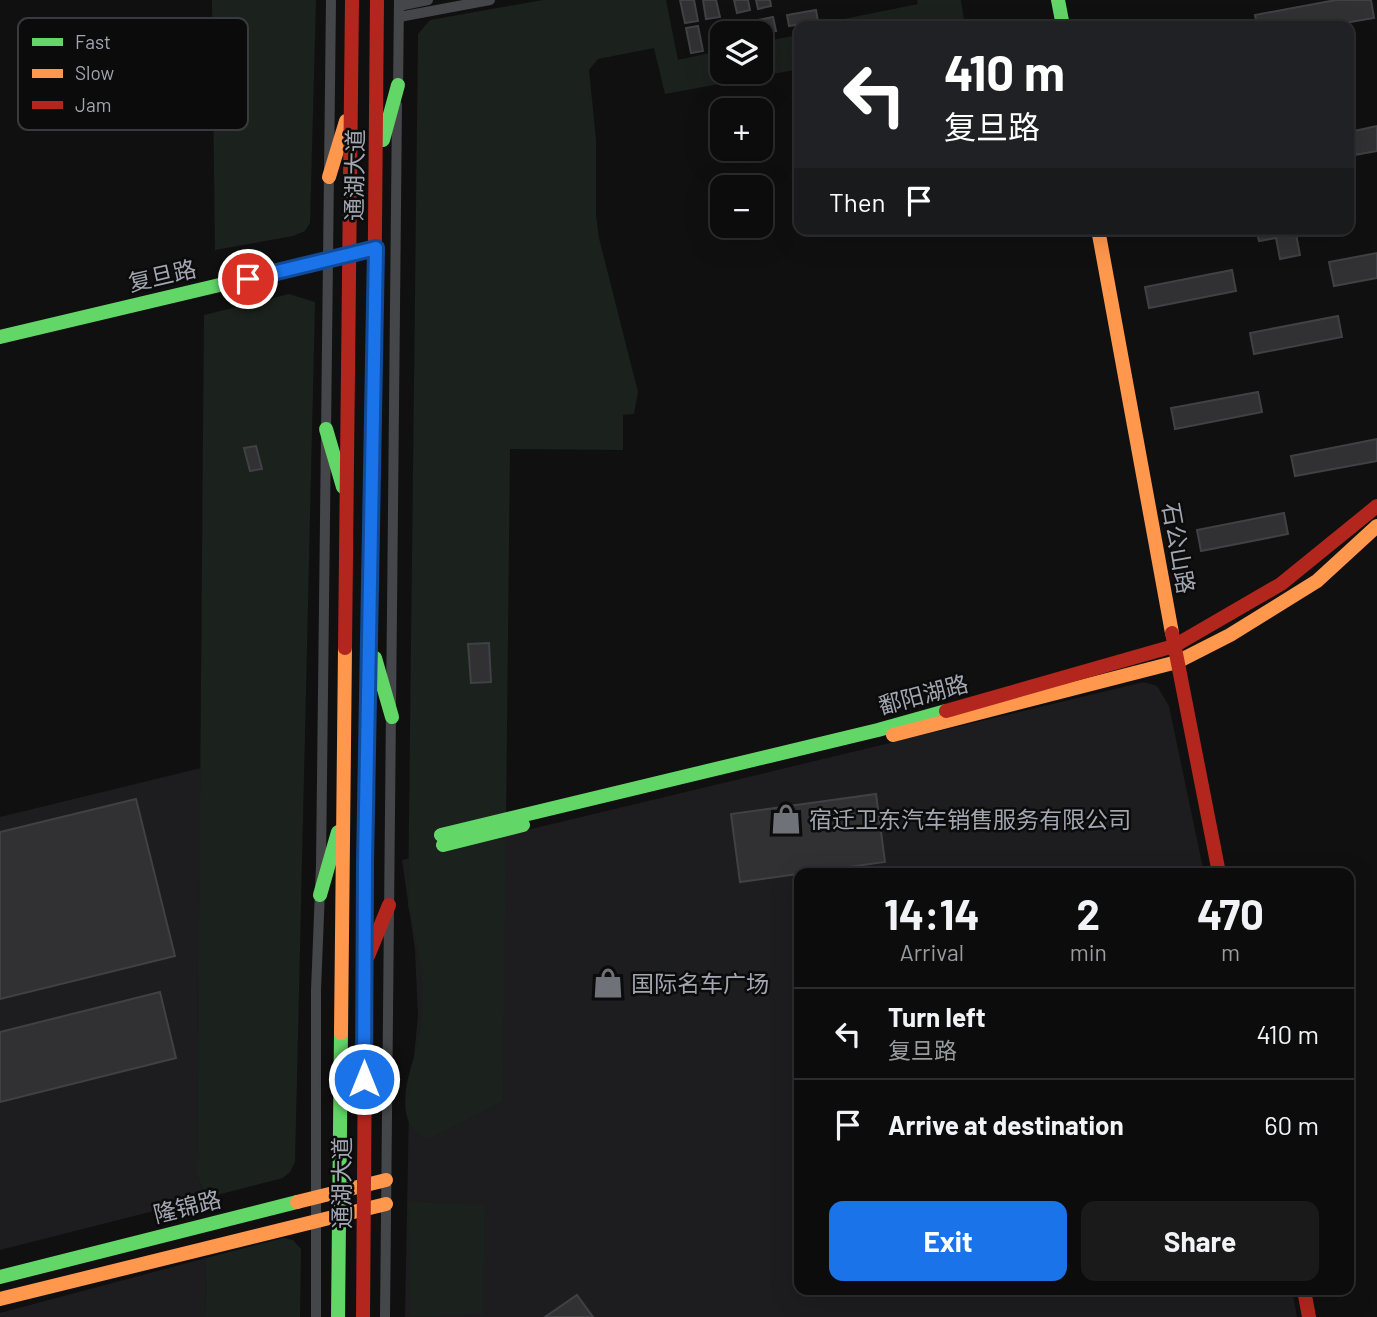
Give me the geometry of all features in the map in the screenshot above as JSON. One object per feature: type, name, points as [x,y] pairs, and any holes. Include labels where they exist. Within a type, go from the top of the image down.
[{"type":"main road","name":"通湖大道","points":[[338,1317],[352,0]]},
{"type":"main road","name":"通湖大道","points":[[363,1317],[364,964],[371,643],[377,0]]},
{"type":"main road","points":[[1058,0],[1062,21]]},
{"type":"main road","points":[[377,163],[398,85]]},
{"type":"main road","points":[[329,177],[351,109]]},
{"type":"main road","name":"石公山路","points":[[1099,235],[1177,662],[1218,868]]},
{"type":"main road","name":"复旦路","points":[[0,337],[376,248]]},
{"type":"main road","points":[[326,429],[348,503]]},
{"type":"main road","name":"鄱阳湖路","points":[[1377,506],[1281,584],[1174,646],[878,730],[442,840],[880,739],[1177,662],[1230,635],[1317,581],[1377,526]]},
{"type":"main road","points":[[371,643],[391,717]]},
{"type":"main road","points":[[320,895],[344,810]]},
{"type":"main road","points":[[364,964],[389,905]]},
{"type":"main road","name":"隆锦路","points":[[0,1277],[386,1181]]},
{"type":"main road","name":"隆锦路","points":[[0,1299],[386,1204]]},
{"type":"main road","points":[[1305,1295],[1309,1317]]},
{"type":"street","points":[[316,1317],[316,990],[320,895],[331,0]]},
{"type":"street","points":[[399,8],[428,0]]},
{"type":"street","points":[[399,8],[490,0]]},
{"type":"street","points":[[385,1317],[399,8]]},
{"type":"shaded area","points":[[212,0],[316,0],[310,223],[305,231],[293,236],[215,250],[214,130],[248,130],[248,18],[212,18]]},
{"type":"shaded area","points":[[543,0],[666,0],[678,60],[710,53],[710,84],[719,84],[665,94],[654,48],[598,59],[589,70],[596,139],[596,215],[599,238],[638,392],[634,414],[623,415],[623,450],[510,449],[503,1101],[429,1139],[410,1125],[405,1106],[407,1085],[420,1033],[423,1001],[418,953],[408,905],[418,34],[430,20]]},
{"type":"shaded area","points":[[917,0],[961,0],[964,21],[834,21],[918,4]]},
{"type":"shaded area","points":[[794,30],[794,70],[773,74],[773,40],[793,36]]},
{"type":"shaded area","points":[[289,294],[315,302],[295,1162],[283,1178],[205,1198],[197,1174],[204,315]]},
{"type":"shaded area","name":"国际名车广场","points":[[1144,682],[1157,686],[1169,706],[1203,868],[794,868],[794,1295],[1293,1295],[1297,1317],[405,1317],[409,1106],[418,1016],[415,950],[402,860]]},
{"type":"shaded area","points":[[201,768],[197,1174],[205,1198],[0,1250],[0,817]]},
{"type":"shaded area","points":[[408,1202],[485,1205],[483,1314],[411,1317]]},
{"type":"shaded area","points":[[283,1238],[293,1240],[301,1249],[300,1317],[205,1317],[206,1258]]},
{"type":"shaded area","points":[[206,1258],[205,1317],[0,1317],[0,1313]]},
{"type":"building","points":[[680,0],[694,0],[698,21],[685,23]]},
{"type":"building","points":[[703,0],[716,0],[720,17],[706,19]]},
{"type":"building","points":[[734,0],[748,0],[750,10],[737,13]]},
{"type":"building","points":[[756,0],[770,0],[771,6],[758,9]]},
{"type":"building","points":[[1336,0],[1371,0],[1374,18],[1354,21],[1256,21],[1255,15]]},
{"type":"building","points":[[816,10],[818,21],[794,21],[794,25],[789,26],[787,15]]},
{"type":"building","points":[[773,17],[776,31],[773,31],[773,21],[753,21]]},
{"type":"building","points":[[698,26],[703,51],[691,53],[686,28]]},
{"type":"building","points":[[1377,126],[1377,151],[1354,155],[1354,131]]},
{"type":"building","points":[[1258,235],[1296,235],[1300,255],[1280,259],[1276,238],[1259,241]]},
{"type":"building","points":[[1377,253],[1377,278],[1334,286],[1329,262]]},
{"type":"building","points":[[1232,270],[1236,291],[1149,308],[1145,287]]},
{"type":"building","points":[[1338,316],[1342,337],[1254,354],[1250,333]]},
{"type":"building","points":[[1258,392],[1262,412],[1175,429],[1171,408]]},
{"type":"building","points":[[1377,439],[1377,461],[1295,476],[1291,456]]},
{"type":"building","points":[[256,446],[262,469],[250,471],[244,448]]},
{"type":"building","points":[[1284,513],[1288,534],[1201,551],[1197,530]]},
{"type":"building","points":[[489,643],[491,682],[471,683],[468,644]]},
{"type":"building","points":[[876,794],[885,862],[842,868],[794,868],[794,875],[740,882],[731,814]]},
{"type":"building","points":[[136,799],[175,956],[0,999],[0,832]]},
{"type":"building","points":[[160,992],[176,1058],[0,1102],[0,1032]]},
{"type":"building","points":[[577,1295],[593,1317],[545,1317]]},
{"type":"traffic: fast","points":[[1058,0],[1062,21]]},
{"type":"traffic: fast","points":[[383,140],[398,85]]},
{"type":"traffic: fast","points":[[0,337],[376,248]]},
{"type":"traffic: fast","points":[[326,429],[343,487]]},
{"type":"traffic: fast","points":[[375,658],[392,717]]},
{"type":"traffic: fast","points":[[441,835],[878,730],[946,711]]},
{"type":"traffic: fast","points":[[443,845],[523,825]]},
{"type":"traffic: fast","points":[[320,895],[338,832]]},
{"type":"traffic: fast","points":[[338,1317],[341,1033]]},
{"type":"traffic: fast","points":[[0,1277],[297,1202]]},
{"type":"traffic: slow","points":[[329,177],[346,121]]},
{"type":"traffic: slow","points":[[1099,235],[1172,633]]},
{"type":"traffic: slow","points":[[367,778],[374,339]]},
{"type":"traffic: slow","points":[[893,735],[1177,662],[1230,635],[1317,581],[1377,526]]},
{"type":"traffic: slow","points":[[341,1033],[345,648]]},
{"type":"traffic: slow","points":[[297,1202],[386,1180]]},
{"type":"traffic: slow","points":[[0,1299],[386,1204]]},
{"type":"traffic: jam","points":[[345,648],[352,0]]},
{"type":"traffic: jam","points":[[374,339],[377,0]]},
{"type":"traffic: jam","points":[[946,711],[1174,646],[1281,584],[1377,506]]},
{"type":"traffic: jam","points":[[1172,633],[1218,868]]},
{"type":"traffic: jam","points":[[363,1317],[367,778]]},
{"type":"traffic: jam","points":[[368,956],[389,905]]},
{"type":"traffic: jam","points":[[1305,1295],[1309,1317]]},
{"type":"place","name":"宿迁卫东汽车销售服务有限公司","points":[[786,819]]},
{"type":"place","name":"国际名车广场","points":[[608,983]]},
{"type":"route","points":[[248,279],[376,248],[365,864],[364,1079]]}]
